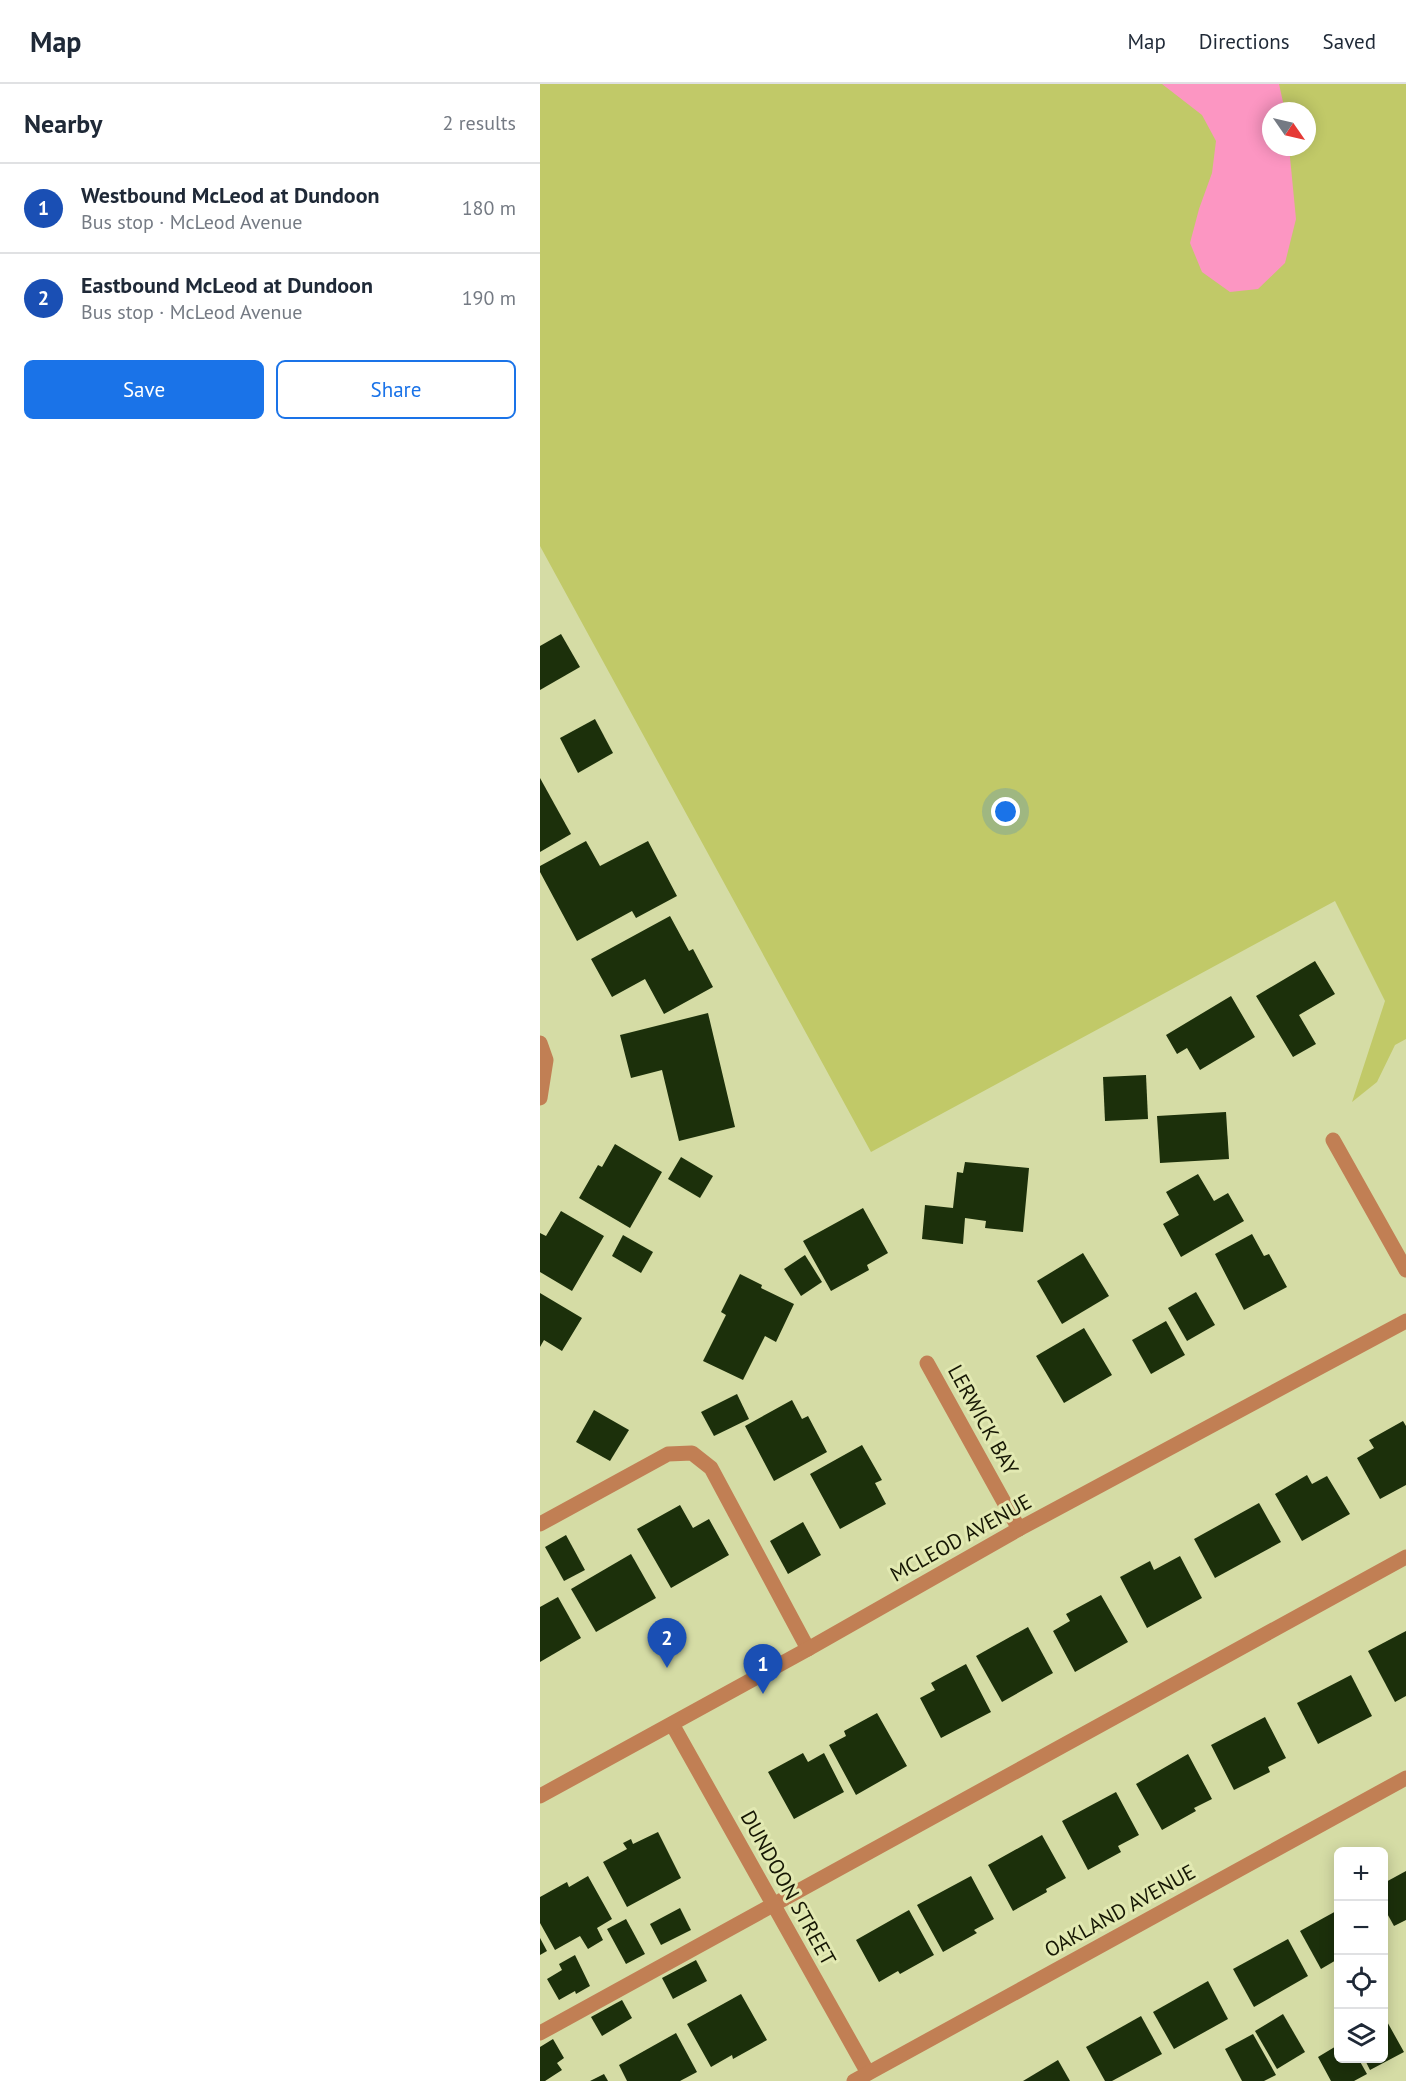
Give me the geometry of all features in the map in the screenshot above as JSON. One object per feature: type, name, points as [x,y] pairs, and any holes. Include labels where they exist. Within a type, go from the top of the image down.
[{"type":"street","points":[[540,1043],[546,1060],[540,1098]]},
{"type":"street","points":[[1333,1140],[1406,1270]]},
{"type":"street","name":"MCLEOD AVENUE","points":[[540,1796],[808,1649],[1019,1529],[1406,1321]]},
{"type":"street","name":"LERWICK BAY","points":[[927,1363],[1019,1529]]},
{"type":"street","points":[[540,1524],[668,1454],[692,1453],[711,1468],[808,1649]]},
{"type":"street","points":[[540,2032],[1406,1557]]},
{"type":"street","name":"DUNDOON STREET","points":[[672,1724],[868,2073]]},
{"type":"street","name":"OAKLAND AVENUE","points":[[854,2081],[1406,1778]]},
{"type":"green space","points":[[540,84],[1406,84],[1406,1039],[1395,1045],[1377,1082],[1352,1102],[1385,1001],[1335,901],[871,1152],[540,546]]},
{"type":"shaded area","points":[[1162,84],[1279,84],[1283,102],[1262,102],[1262,156],[1290,156],[1296,219],[1285,263],[1258,289],[1230,292],[1202,272],[1190,243],[1212,173],[1216,141],[1202,115]]},
{"type":"building","points":[[561,634],[580,667],[540,690],[540,646]]},
{"type":"building","points":[[595,719],[613,753],[578,773],[560,738]]},
{"type":"building","points":[[540,778],[571,834],[540,852]]},
{"type":"building","points":[[586,841],[600,866],[648,841],[677,896],[636,918],[632,911],[577,941],[540,872],[540,866]]},
{"type":"building","points":[[670,916],[689,951],[693,949],[713,987],[664,1014],[645,979],[612,997],[591,959]]},
{"type":"building","points":[[1315,961],[1335,994],[1299,1015],[1316,1044],[1293,1057],[1256,996]]},
{"type":"building","points":[[1231,996],[1255,1037],[1200,1070],[1187,1048],[1177,1054],[1166,1035]]},
{"type":"building","points":[[708,1013],[735,1127],[679,1141],[662,1070],[631,1078],[620,1035]]},
{"type":"building","points":[[1146,1075],[1148,1119],[1105,1121],[1103,1077]]},
{"type":"building","points":[[1226,1112],[1229,1159],[1160,1163],[1157,1116]]},
{"type":"building","points":[[615,1144],[662,1172],[630,1228],[579,1198],[598,1165],[602,1167]]},
{"type":"building","points":[[681,1157],[713,1176],[700,1198],[668,1179]]},
{"type":"building","points":[[965,1162],[1029,1168],[1023,1232],[985,1228],[986,1221],[965,1218],[963,1244],[922,1239],[925,1205],[953,1208],[957,1172],[963,1173]]},
{"type":"building","points":[[1198,1174],[1214,1201],[1228,1193],[1244,1221],[1181,1257],[1163,1224],[1179,1215],[1166,1192]]},
{"type":"building","points":[[863,1208],[888,1253],[867,1265],[869,1270],[831,1291],[803,1241]]},
{"type":"building","points":[[561,1211],[604,1236],[572,1291],[540,1272],[540,1233],[546,1236]]},
{"type":"building","points":[[1252,1234],[1264,1256],[1269,1254],[1287,1287],[1244,1310],[1215,1254]]},
{"type":"building","points":[[623,1235],[653,1252],[641,1273],[612,1256]]},
{"type":"building","points":[[1083,1253],[1109,1296],[1062,1324],[1037,1281]]},
{"type":"building","points":[[805,1255],[822,1282],[801,1296],[784,1269]]},
{"type":"building","points":[[740,1274],[762,1285],[761,1288],[794,1304],[776,1342],[765,1336],[743,1380],[703,1361],[726,1315],[721,1312]]},
{"type":"building","points":[[1196,1292],[1215,1325],[1187,1341],[1168,1308]]},
{"type":"building","points":[[540,1293],[582,1318],[562,1351],[544,1340],[540,1347]]},
{"type":"building","points":[[1166,1321],[1185,1355],[1151,1374],[1132,1340]]},
{"type":"building","points":[[1084,1328],[1112,1375],[1064,1403],[1036,1356]]},
{"type":"building","points":[[737,1394],[749,1419],[714,1436],[701,1412]]},
{"type":"building","points":[[792,1400],[802,1419],[808,1416],[827,1452],[774,1481],[745,1426]]},
{"type":"building","points":[[594,1410],[629,1430],[610,1461],[576,1442]]},
{"type":"building","points":[[1403,1421],[1406,1426],[1406,1485],[1380,1499],[1357,1458],[1374,1448],[1369,1440]]},
{"type":"building","points":[[862,1445],[882,1480],[875,1483],[886,1504],[840,1529],[810,1474]]},
{"type":"building","points":[[1307,1475],[1312,1484],[1327,1476],[1350,1514],[1302,1541],[1275,1494]]},
{"type":"building","points":[[1259,1503],[1281,1542],[1215,1578],[1194,1539]]},
{"type":"building","points":[[680,1505],[693,1528],[709,1519],[729,1555],[671,1588],[637,1529]]},
{"type":"building","points":[[803,1522],[821,1555],[788,1574],[770,1541]]},
{"type":"building","points":[[566,1535],[585,1570],[564,1581],[545,1547]]},
{"type":"building","points":[[631,1554],[656,1598],[596,1632],[571,1589]]},
{"type":"building","points":[[1180,1556],[1202,1598],[1147,1628],[1120,1577],[1150,1561],[1154,1570]]},
{"type":"building","points":[[1101,1595],[1128,1642],[1075,1672],[1053,1631],[1070,1621],[1066,1614]]},
{"type":"building","points":[[558,1597],[581,1638],[540,1662],[540,1607]]},
{"type":"building","points":[[1028,1627],[1053,1673],[1002,1702],[976,1656]]},
{"type":"building","points":[[1406,1631],[1406,1696],[1395,1702],[1368,1651]]},
{"type":"building","points":[[966,1664],[991,1712],[941,1738],[920,1698],[935,1690],[931,1683]]},
{"type":"building","points":[[1351,1675],[1372,1716],[1318,1744],[1297,1703]]},
{"type":"building","points":[[877,1713],[907,1766],[856,1795],[829,1745],[846,1736],[844,1731]]},
{"type":"building","points":[[1265,1717],[1286,1758],[1268,1767],[1270,1772],[1234,1790],[1211,1745]]},
{"type":"building","points":[[803,1753],[808,1762],[824,1753],[844,1792],[794,1819],[768,1772]]},
{"type":"building","points":[[1188,1754],[1212,1799],[1194,1808],[1196,1811],[1162,1830],[1136,1784]]},
{"type":"building","points":[[1116,1792],[1139,1835],[1118,1846],[1121,1852],[1088,1870],[1062,1821]]},
{"type":"building","points":[[658,1832],[681,1878],[627,1907],[603,1862],[627,1849],[623,1843],[631,1839],[633,1844]]},
{"type":"building","points":[[1042,1835],[1066,1878],[1046,1889],[1047,1892],[1013,1911],[988,1865]]},
{"type":"building","points":[[1406,1871],[1406,1920],[1394,1926],[1388,1915],[1388,1881]]},
{"type":"building","points":[[588,1876],[612,1919],[597,1928],[603,1940],[588,1949],[580,1936],[555,1950],[540,1923],[540,1897],[567,1882],[569,1887]]},
{"type":"building","points":[[971,1876],[994,1919],[974,1930],[977,1933],[943,1952],[917,1905]]},
{"type":"building","points":[[680,1908],[691,1930],[661,1945],[650,1924]]},
{"type":"building","points":[[909,1910],[934,1955],[900,1974],[898,1971],[879,1982],[856,1940]]},
{"type":"building","points":[[1334,1912],[1334,1961],[1321,1969],[1300,1931]]},
{"type":"building","points":[[626,1919],[645,1954],[626,1964],[607,1929]]},
{"type":"building","points":[[540,1938],[547,1951],[540,1955]]},
{"type":"building","points":[[1288,1939],[1308,1976],[1254,2007],[1233,1969]]},
{"type":"building","points":[[575,1955],[590,1986],[559,2000],[547,1979],[562,1970],[559,1964]]},
{"type":"building","points":[[696,1960],[707,1981],[673,1999],[662,1978]]},
{"type":"building","points":[[1208,1981],[1228,2019],[1174,2049],[1153,2012]]},
{"type":"building","points":[[741,1994],[767,2040],[733,2059],[732,2055],[711,2067],[687,2024]]},
{"type":"building","points":[[622,2000],[632,2018],[602,2036],[591,2017]]},
{"type":"building","points":[[1283,2014],[1305,2052],[1277,2069],[1255,2031]]},
{"type":"building","points":[[1141,2016],[1162,2054],[1112,2081],[1105,2081],[1086,2047]]},
{"type":"building","points":[[1388,2023],[1404,2052],[1388,2060]]},
{"type":"building","points":[[676,2033],[697,2072],[680,2081],[627,2081],[619,2065]]},
{"type":"building","points":[[1253,2034],[1276,2075],[1264,2081],[1242,2081],[1225,2049]]},
{"type":"building","points":[[553,2039],[564,2058],[557,2063],[562,2070],[545,2081],[540,2081],[540,2047]]},
{"type":"building","points":[[1334,2047],[1334,2063],[1361,2063],[1367,2074],[1354,2081],[1331,2081],[1318,2057]]},
{"type":"building","points":[[1058,2060],[1070,2081],[1023,2081]]},
{"type":"building","points":[[1366,2063],[1383,2063],[1370,2070]]},
{"type":"building","points":[[604,2074],[608,2081],[590,2081]]},
{"type":"place","name":"Eastbound McLeod at Dundoon","points":[[667,1668]]},
{"type":"place","name":"Westbound McLeod at Dundoon","points":[[763,1694]]}]
